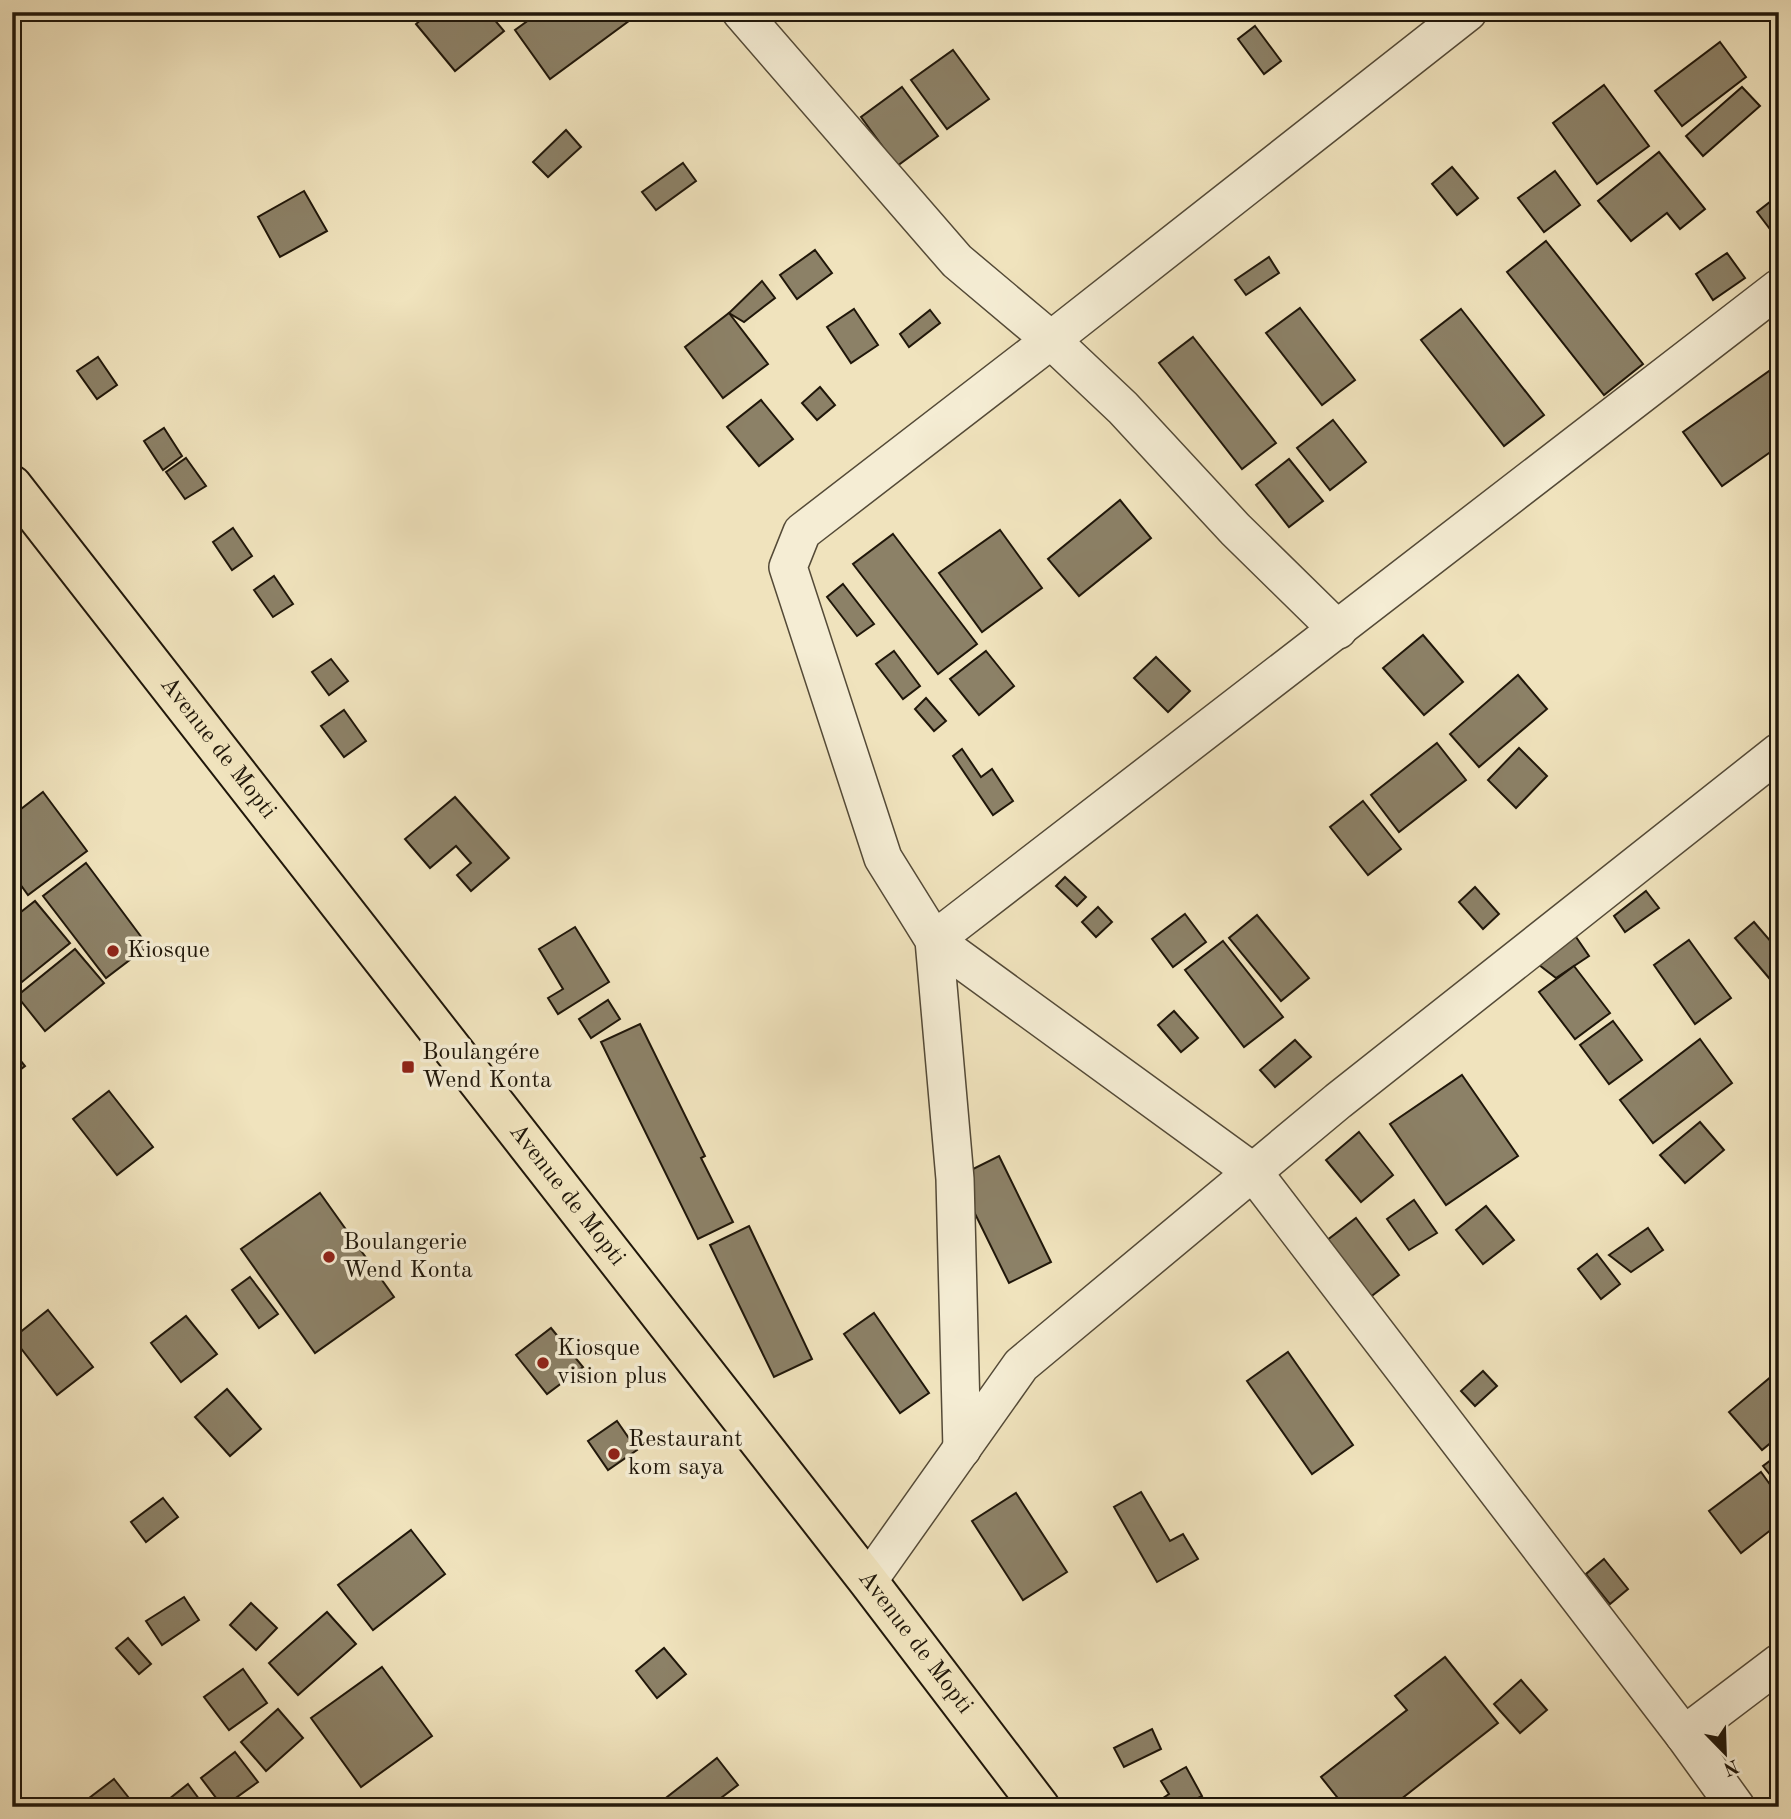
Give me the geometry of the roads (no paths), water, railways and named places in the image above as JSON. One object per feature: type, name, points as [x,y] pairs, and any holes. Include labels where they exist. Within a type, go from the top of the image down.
[{"type":"main road","name":"Avenue de Mopti","points":[[12,485],[868,1581],[1041,1807]]},
{"type":"street","points":[[741,12],[957,261],[1051,340],[1123,408],[1235,529],[1338,630]]},
{"type":"street","points":[[1468,12],[1051,340],[802,531],[788,566],[883,858],[934,940],[1253,1171],[1685,1735],[1736,1807]]},
{"type":"street","points":[[934,940],[1779,288]]},
{"type":"street","points":[[868,1581],[1021,1365],[1338,1101],[1779,752]]},
{"type":"street","points":[[934,940],[955,1179],[962,1449]]},
{"type":"street","points":[[1685,1735],[1779,1663]]},
{"type":"place","name":"Kiosque","points":[[113,951]]},
{"type":"place","name":"Boulangére Wend Konta","points":[[408,1067]]},
{"type":"place","name":"Boulangerie Wend Konta","points":[[329,1257]]},
{"type":"place","name":"Kiosque vision plus","points":[[543,1363]]},
{"type":"place","name":"Restaurant kom saya","points":[[614,1454]]}]
